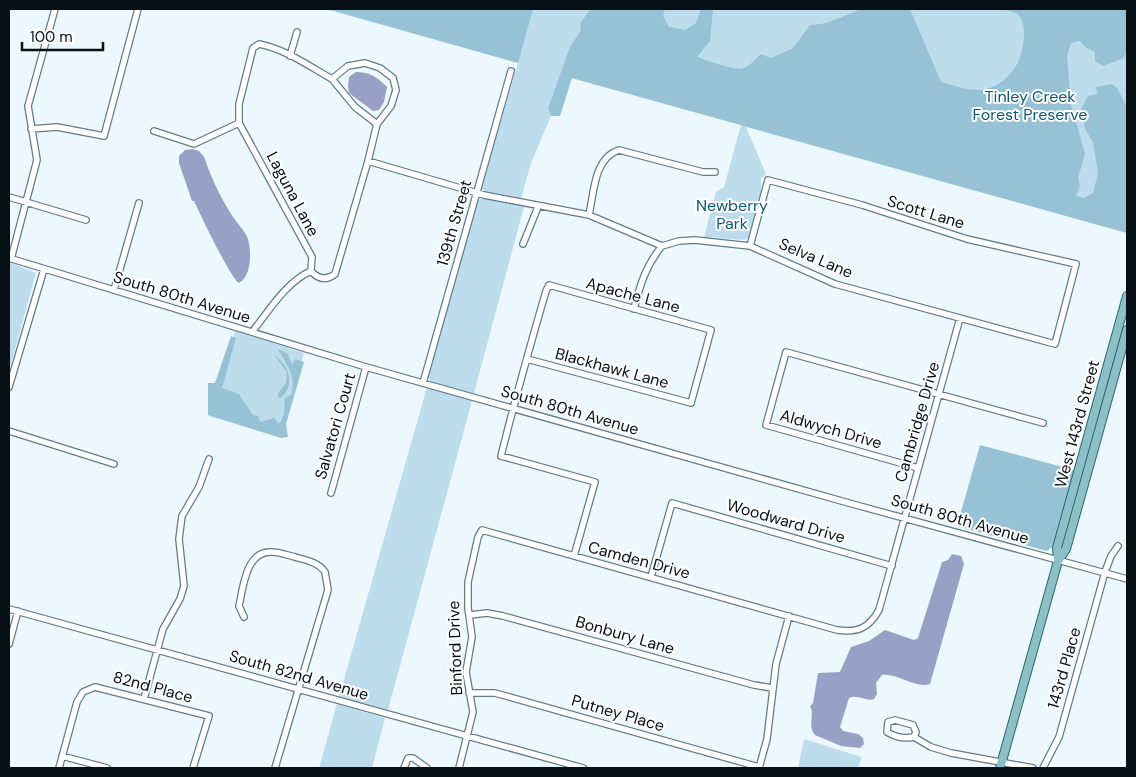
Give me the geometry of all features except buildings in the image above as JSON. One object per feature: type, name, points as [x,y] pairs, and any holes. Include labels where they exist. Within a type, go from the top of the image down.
[{"type":"main road","name":"West 143rd Street","points":[[1001,765],[1058,561],[1058,548],[1127,296]]},
{"type":"main road","name":"West 143rd Street","points":[[1058,561],[1066,549],[1127,334]]},
{"type":"street","points":[[10,259],[37,160],[28,106],[55,9]]},
{"type":"street","points":[[31,129],[57,127],[104,136],[138,9]]},
{"type":"street","points":[[297,32],[290,56],[332,79],[355,107],[377,124]]},
{"type":"street","name":"Laguna Lane","points":[[290,56],[269,46],[259,44],[253,48],[239,104],[240,123],[312,257],[311,271]]},
{"type":"street","points":[[252,332],[301,275],[311,271],[316,278],[324,279],[335,274],[377,124],[391,106],[396,90],[393,78],[380,68],[365,63],[348,66],[332,79]]},
{"type":"street","name":"139th Street","points":[[423,383],[478,193],[510,71]]},
{"type":"street","points":[[154,131],[194,144],[240,123]]},
{"type":"street","points":[[589,215],[600,163],[610,152],[619,150],[703,172],[715,172]]},
{"type":"street","points":[[368,161],[478,193],[538,207],[589,215],[662,246],[647,268],[634,309]]},
{"type":"street","name":"Scott Lane","points":[[750,246],[768,180],[862,205],[967,239],[1076,264],[1055,344]]},
{"type":"street","points":[[9,197],[86,220]]},
{"type":"street","points":[[114,290],[140,203]]},
{"type":"street","points":[[523,244],[538,207]]},
{"type":"street","name":"Selva Lane","points":[[662,246],[679,241],[695,240],[750,246],[835,284],[1055,344]]},
{"type":"street","name":"South 80th Avenue","points":[[10,259],[366,367],[1127,579]]},
{"type":"street","points":[[9,387],[44,269]]},
{"type":"street","name":"Apache Lane","points":[[527,359],[549,285],[711,330],[691,403]]},
{"type":"street","name":"Cambridge Drive","points":[[789,616],[837,630],[862,629],[874,620],[879,610],[892,566],[960,318]]},
{"type":"street","points":[[1116,335],[1127,334]]},
{"type":"street","name":"Aldwych Drive","points":[[918,468],[766,425],[786,352],[939,394]]},
{"type":"street","points":[[527,359],[501,456],[595,482],[574,556]]},
{"type":"street","name":"Blackhawk Lane","points":[[527,359],[691,403]]},
{"type":"street","name":"Salvatori Court","points":[[331,493],[366,367]]},
{"type":"street","points":[[939,394],[1043,423]]},
{"type":"street","points":[[9,431],[114,464]]},
{"type":"street","points":[[144,699],[163,629],[180,599],[184,586],[179,539],[182,516],[199,486],[208,459]]},
{"type":"street","name":"Woodward Drive","points":[[651,577],[672,503],[892,566]]},
{"type":"street","name":"Camden Drive","points":[[482,530],[789,616]]},
{"type":"street","name":"Binford Drive","points":[[459,768],[468,736],[472,712],[466,672],[472,637],[468,582],[478,537],[482,530]]},
{"type":"street","name":"143rd Place","points":[[1043,768],[1059,737],[1105,572],[1111,556],[1118,546]]},
{"type":"street","points":[[244,617],[238,606],[248,570],[254,559],[262,554],[275,552],[312,562],[323,569],[328,581],[328,590],[275,768]]},
{"type":"street","name":"South 82nd Avenue","points":[[9,609],[583,768]]},
{"type":"street","points":[[9,644],[18,611]]},
{"type":"street","name":"Bonbury Lane","points":[[470,615],[486,613],[503,616],[754,686],[772,688]]},
{"type":"street","points":[[759,768],[766,739],[776,664],[789,616]]},
{"type":"street","name":"82nd Place","points":[[62,756],[77,702],[83,692],[91,687],[103,688],[209,716],[193,768]]},
{"type":"street","name":"Putney Place","points":[[469,693],[495,693],[759,768]]},
{"type":"street","points":[[914,737],[916,732],[913,725],[896,720],[888,722],[888,732],[908,739],[914,737],[931,746],[1001,765],[1033,768]]},
{"type":"street","points":[[59,768],[62,756],[107,768]]},
{"type":"street","points":[[404,768],[408,758],[413,758],[420,766],[427,768]]},
{"type":"green space","name":"Tinley Creek Forest Preserve","points":[[869,8],[910,9],[941,82],[963,88],[981,90],[995,86],[1010,74],[1019,61],[1023,47],[1024,30],[1020,17],[1014,12],[1001,9],[1127,9],[1127,49],[1124,58],[1103,66],[1095,61],[1095,52],[1085,47],[1080,41],[1071,43],[1067,56],[1071,104],[1085,154],[1078,178],[1080,186],[1076,196],[1084,198],[1093,193],[1098,173],[1093,142],[1085,129],[1081,109],[1088,96],[1097,94],[1096,87],[1112,84],[1117,88],[1127,107],[1127,233],[572,78],[560,116],[551,116],[548,108],[570,47],[581,30],[580,24],[590,9],[665,9],[663,16],[669,27],[685,30],[696,23],[701,9],[713,9],[710,41],[697,57],[729,67],[742,68],[746,67],[761,54],[771,58],[793,48],[810,25],[829,22],[853,12]]},
{"type":"green space","name":"Tinley Creek Forest Preserve","points":[[325,9],[1127,9],[1127,233],[746,127],[766,174],[761,178],[761,193],[748,238],[745,240],[704,237],[716,192],[724,187],[741,125],[560,75],[548,108],[551,116],[531,163],[521,199],[481,190],[518,63]]},
{"type":"green space","points":[[328,9],[533,9],[518,63]]},
{"type":"green space","points":[[483,198],[524,207],[474,393],[430,381],[428,376],[477,200]]},
{"type":"green space","points":[[9,262],[36,273],[9,371]]},
{"type":"green space","points":[[235,331],[304,353],[280,437],[209,416]]},
{"type":"green space","points":[[231,336],[236,338],[222,388],[239,394],[253,415],[258,416],[260,422],[274,418],[278,423],[281,422],[284,414],[285,398],[291,395],[293,388],[288,366],[278,349],[288,354],[292,365],[295,359],[304,362],[286,424],[288,437],[281,438],[208,415],[208,383],[215,383]]},
{"type":"green space","points":[[274,355],[284,364],[289,375],[286,393],[281,398],[278,397],[278,393],[286,383],[287,372]]},
{"type":"green space","points":[[427,387],[472,401],[388,710],[339,697]]},
{"type":"green space","points":[[980,445],[1074,470],[1053,546],[1047,551],[957,526]]},
{"type":"green space","points":[[337,704],[385,718],[372,768],[319,768]]},
{"type":"green space","points":[[804,739],[862,757],[858,768],[798,768]]},
{"type":"shaded area","points":[[356,72],[373,76],[387,87],[384,102],[379,110],[373,111],[349,93],[349,77]]},
{"type":"shaded area","points":[[193,149],[199,151],[204,157],[224,203],[249,241],[249,268],[243,280],[239,283],[229,270],[194,201],[192,201],[179,163],[179,156],[185,150]]},
{"type":"shaded area","points":[[952,554],[961,556],[964,564],[930,684],[912,683],[894,676],[882,675],[876,683],[877,694],[874,699],[849,698],[840,727],[843,731],[858,734],[863,738],[864,744],[860,748],[841,746],[815,735],[811,724],[812,713],[810,706],[813,703],[818,673],[840,672],[851,647],[869,641],[885,630],[914,640],[918,638],[942,562],[948,560]]},
{"type":"park label","name":"Newberry Park","points":[[732,214]]}]
